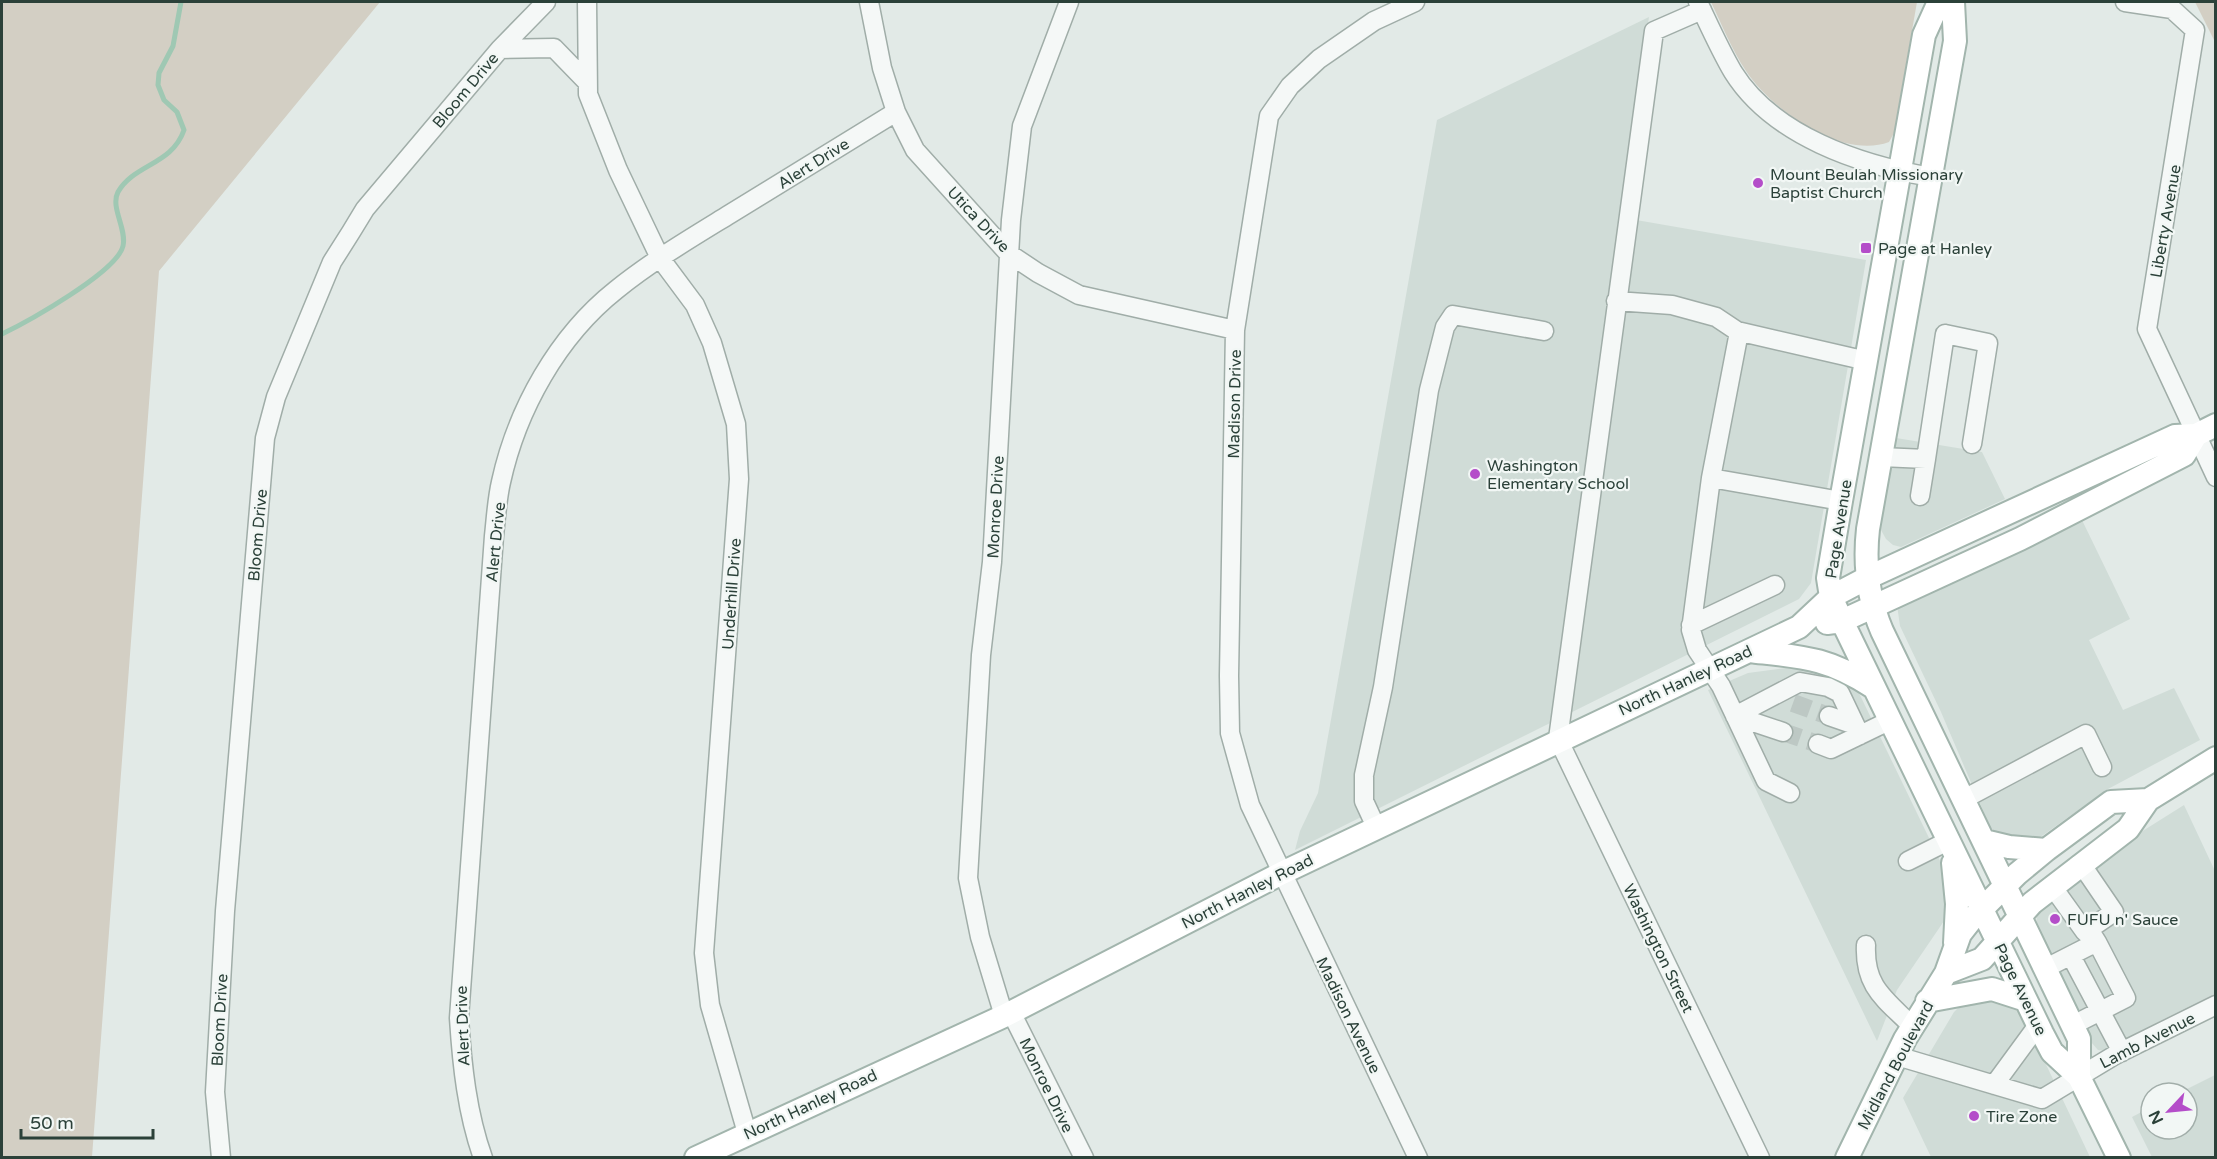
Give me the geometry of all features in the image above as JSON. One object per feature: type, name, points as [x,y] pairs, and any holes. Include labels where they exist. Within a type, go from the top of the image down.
[{"type":"main road","name":"Page Avenue","points":[[1940,2],[1924,35],[1828,578],[1832,597],[1842,621],[2038,1025],[2052,1052],[2079,1077],[2119,1158]]},
{"type":"main road","name":"Page Avenue","points":[[1953,2],[1955,41],[1868,529],[1865,554],[1867,578],[1883,601],[1882,631],[2079,1039],[2079,1077]]},
{"type":"main road","name":"North Hanley Road","points":[[696,1158],[1008,1014],[1376,827],[1799,627],[1832,597],[1867,578],[2175,436],[2206,430]]},
{"type":"main road","name":"North Hanley Road","points":[[1799,627],[1842,621],[2020,539],[2184,455],[2206,430]]},
{"type":"main road","points":[[1841,501],[1853,554],[1867,578]]},
{"type":"main road","points":[[1749,651],[1824,661],[1851,673],[1875,688]]},
{"type":"main road","points":[[1946,973],[1982,958],[2020,915],[2052,886],[2128,829],[2148,801],[2216,758]]},
{"type":"main road","name":"Midland Boulevard","points":[[1846,1158],[1912,1026],[1946,973],[1960,934],[1982,908],[2046,849],[2111,802],[2148,801]]},
{"type":"main road","points":[[1950,840],[1956,881],[1955,948]]},
{"type":"main road","points":[[1984,841],[2009,847],[2046,849]]},
{"type":"main road","points":[[1927,1001],[1992,989],[2026,1000]]},
{"type":"street","name":"Bloom Drive","points":[[221,1158],[215,1092],[225,911],[265,438],[276,397],[338,252],[365,209],[500,49],[546,2]]},
{"type":"street","name":"Underhill Drive","points":[[587,2],[588,94],[618,170],[660,258],[695,305],[712,343],[736,424],[739,479],[704,953],[710,1005],[747,1133]]},
{"type":"street","name":"Utica Drive","points":[[869,2],[873,32],[896,112],[915,150],[1008,253],[1080,296],[1235,330]]},
{"type":"street","name":"Monroe Drive","points":[[1069,2],[1022,126],[1008,253],[992,562],[981,655],[968,878],[980,937],[1008,1014],[1084,1158]]},
{"type":"street","name":"Madison Drive","points":[[1282,873],[1250,805],[1230,733],[1235,330],[1269,116],[1290,86],[1319,59],[1374,21],[1415,2]]},
{"type":"street","name":"Liberty Avenue","points":[[2125,2],[2172,9],[2195,30],[2147,329],[2206,430],[2216,477]]},
{"type":"street","points":[[1558,739],[1654,31],[1700,6],[1734,73],[1774,117],[1822,144],[1900,172],[1931,177]]},
{"type":"street","name":"Underhill Drive","points":[[500,49],[554,48],[587,82]]},
{"type":"street","name":"Alert Drive","points":[[483,1158],[472,1119],[463,1068],[459,1018],[494,536],[501,483],[524,414],[549,366],[575,331],[615,291],[660,258],[896,112]]},
{"type":"street","points":[[1616,301],[1672,305],[1716,317],[1739,332],[1867,361]]},
{"type":"street","points":[[1376,827],[1364,801],[1364,775],[1383,687],[1429,390],[1445,327],[1454,315],[1544,331]]},
{"type":"street","points":[[1739,332],[1711,478],[1691,625],[1696,647],[1707,669],[1721,686],[1766,782],[1790,793]]},
{"type":"street","points":[[1920,496],[1945,334],[1989,343],[1972,444]]},
{"type":"street","points":[[1881,457],[1926,459]]},
{"type":"street","points":[[1711,478],[1841,501]]},
{"type":"street","points":[[1691,625],[1775,585]]},
{"type":"street","points":[[1735,716],[1800,682],[1828,687],[1840,693],[1857,730]]},
{"type":"street","points":[[1773,696],[1793,703]]},
{"type":"street","points":[[1735,716],[1783,732]]},
{"type":"street","points":[[1829,716],[1857,730]]},
{"type":"street","points":[[1818,744],[1831,749],[1857,730],[1891,720]]},
{"type":"street","points":[[1964,799],[2086,734],[2102,767]]},
{"type":"street","name":"Washington Street","points":[[1558,739],[1760,1158]]},
{"type":"street","points":[[1908,861],[1950,840]]},
{"type":"street","points":[[2046,968],[2071,956],[2114,912],[2086,871],[2078,865]]},
{"type":"street","name":"Madison Avenue","points":[[1282,873],[1418,1158]]},
{"type":"street","points":[[2052,886],[2085,932],[2093,936],[2126,998],[2073,1025]]},
{"type":"street","points":[[1866,945],[1865,965],[1877,991],[1912,1026]]},
{"type":"street","points":[[2071,956],[2122,1052]]},
{"type":"street","name":"Lamb Avenue","points":[[1897,1056],[2042,1099],[2122,1052],[2216,1005]]},
{"type":"street","points":[[1994,1085],[2038,1025]]},
{"type":"shaded area","points":[[2,2],[380,2],[159,271],[92,1157],[2,1157]]},
{"type":"shaded area","points":[[1711,2],[1917,2],[1894,133],[1889,142],[1870,146],[1850,144],[1830,138],[1790,115],[1758,86],[1746,71]]},
{"type":"shaded area","points":[[2195,2],[2215,2],[2215,42]]},
{"type":"shaded area","points":[[1649,17],[1619,217],[1866,260],[1811,583],[1799,599],[1295,850],[1300,831],[1318,793],[1437,120]]},
{"type":"shaded area","points":[[1896,438],[1982,452],[2005,499],[1901,547],[1893,545],[1881,530],[1880,519]]},
{"type":"shaded area","points":[[2081,518],[2130,619],[2089,640],[2123,710],[2174,688],[2200,740],[2108,789],[2032,843],[1999,835],[1990,827],[1941,712],[1900,626],[1897,605]]},
{"type":"shaded area","points":[[1809,665],[1846,679],[1859,693],[1943,867],[1949,909],[1944,921],[1897,990],[1877,1041],[1708,690],[1748,673]]},
{"type":"shaded area","points":[[2184,805],[2215,871],[2215,994],[2104,1051],[2098,1050],[2091,1042],[2038,932],[2036,924],[2038,907],[2087,866]]},
{"type":"shaded area","points":[[1983,997],[2013,1005],[2021,1012],[2090,1157],[1931,1157],[1903,1098],[1954,1012],[1961,1005]]},
{"type":"shaded area","points":[[2215,1075],[2215,1157],[2152,1157],[2144,1141],[2199,1141],[2199,1083]]},
{"type":"shaded area","points":[[2139,1113],[2139,1131],[2132,1117]]},
{"type":"waterway","points":[[2,334],[50,308],[89,282],[117,257],[123,246],[123,232],[116,204],[118,192],[133,175],[171,151],[184,130],[177,112],[164,100],[158,85],[159,73],[173,46],[181,2]]},
{"type":"tunnel","points":[[1793,703],[1829,716]]},
{"type":"tunnel","points":[[1783,732],[1818,744]]},
{"type":"place","name":"Mount Beulah Missionary Baptist Church","points":[[1758,183]]},
{"type":"place","name":"Page at Hanley","points":[[1866,248]]},
{"type":"place","name":"Washington Elementary School","points":[[1475,474]]},
{"type":"place","name":"FUFU n' Sauce","points":[[2055,919]]},
{"type":"place","name":"Tire Zone","points":[[1974,1116]]}]
